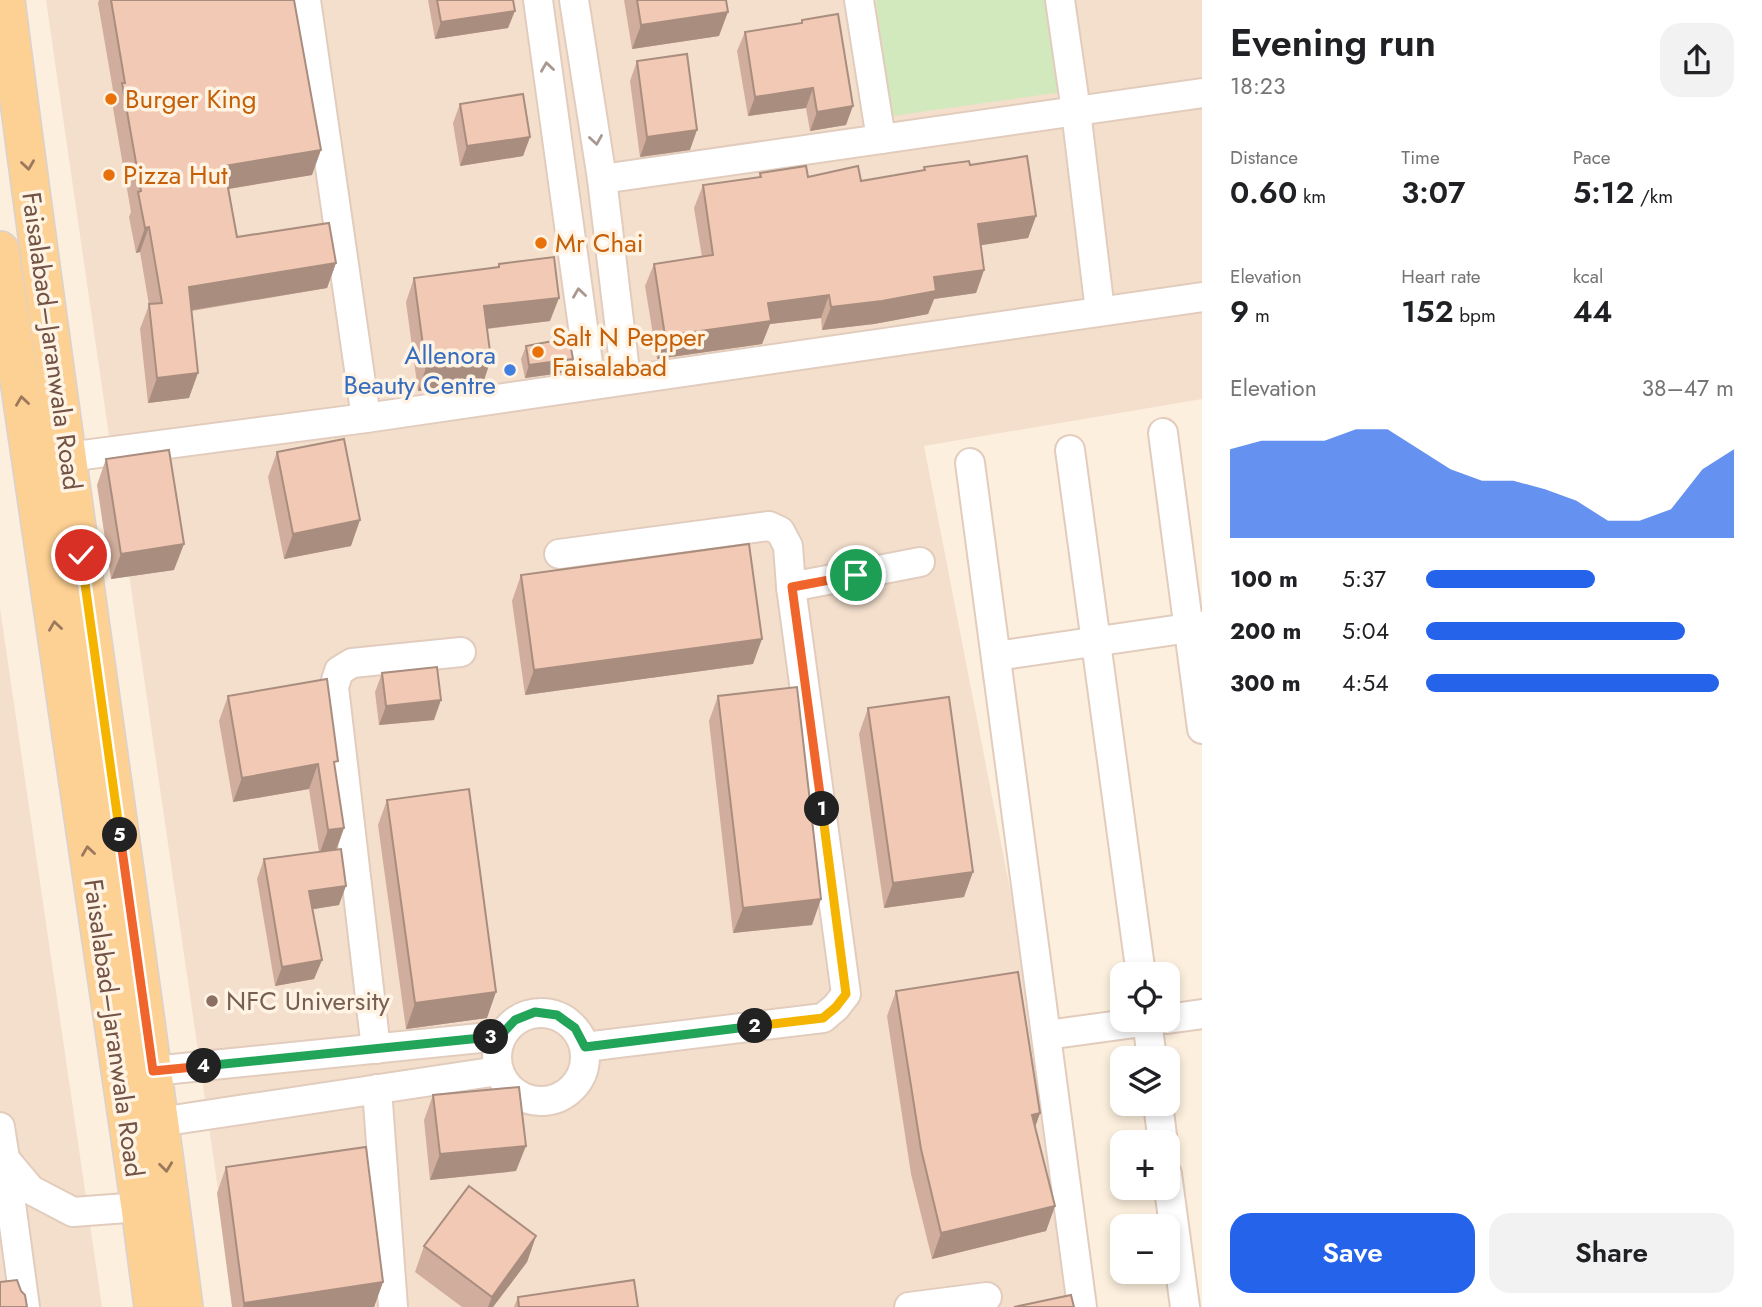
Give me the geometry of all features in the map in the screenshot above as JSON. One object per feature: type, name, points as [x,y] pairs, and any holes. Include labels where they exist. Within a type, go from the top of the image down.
[{"type":"main road","name":"Faisalabad–Jaranwala Road","points":[[6,0],[184,1307]]},
{"type":"main road","points":[[0,46],[22,120]]},
{"type":"main road","name":"Faisalabad–Jaranwala Road","points":[[0,250],[153,1307]]},
{"type":"street","points":[[306,0],[366,418]]},
{"type":"street","points":[[538,0],[591,385]]},
{"type":"street","points":[[574,0],[602,179],[626,380]]},
{"type":"street","points":[[859,0],[881,139]]},
{"type":"street","points":[[1060,0],[1100,310]]},
{"type":"street","points":[[602,179],[1202,93]]},
{"type":"street","points":[[68,457],[366,418],[1202,297]]},
{"type":"street","points":[[1163,433],[1195,627],[1202,729]]},
{"type":"street","points":[[1070,450],[1139,962]]},
{"type":"street","points":[[970,463],[1082,1307]]},
{"type":"street","points":[[559,554],[769,526],[780,531],[788,546],[845,972],[846,994],[823,1018],[585,1047]]},
{"type":"street","points":[[792,587],[920,562]]},
{"type":"street","points":[[996,656],[1195,627]]},
{"type":"street","points":[[376,1049],[334,687],[339,671],[352,663],[461,652]]},
{"type":"street","points":[[535,1012],[557,1015],[566,1021],[575,1028],[585,1047],[584,1070],[573,1089],[553,1101],[530,1101],[510,1090],[498,1071],[496,1053],[500,1036],[515,1020],[535,1012]]},
{"type":"street","points":[[1180,1017],[1202,1014]]},
{"type":"street","points":[[1047,1035],[1110,1026]]},
{"type":"street","points":[[153,1071],[500,1036]]},
{"type":"street","points":[[160,1122],[498,1071]]},
{"type":"street","points":[[377,1089],[393,1307]]},
{"type":"street","points":[[0,1127],[25,1307]]},
{"type":"street","points":[[5,1159],[31,1191],[73,1212],[140,1207]]},
{"type":"street","points":[[1171,1200],[1185,1307]]},
{"type":"street","points":[[909,1307],[987,1297]]},
{"type":"shaded area","points":[[46,0],[1202,0],[1202,399],[924,446],[1091,1307],[235,1307]]},
{"type":"shaded area","points":[[0,608],[102,1307],[0,1307]]},
{"type":"green space","points":[[876,0],[1049,0],[1062,92],[892,116]]},
{"type":"building","points":[[111,0],[294,0],[321,150],[224,166],[237,237],[329,223],[336,263],[189,287],[198,373],[157,378],[149,304],[162,303],[149,227],[145,228],[138,192],[141,191]]},
{"type":"building","points":[[437,0],[513,0],[515,11],[441,22]]},
{"type":"building","points":[[637,0],[726,0],[728,12],[641,25]]},
{"type":"building","points":[[838,14],[853,106],[817,112],[813,88],[755,97],[745,32]]},
{"type":"building","points":[[687,54],[697,130],[647,137],[637,61]]},
{"type":"building","points":[[523,94],[530,137],[467,146],[460,104]]},
{"type":"building","points":[[1027,156],[1036,216],[978,224],[984,270],[934,277],[936,291],[882,301],[831,307],[829,295],[768,303],[771,321],[665,336],[654,264],[713,255],[703,185],[761,177],[760,173],[806,166],[808,177],[858,166],[861,181],[925,170],[924,167],[969,161],[970,165]]},
{"type":"building","points":[[554,257],[559,298],[484,306],[491,359],[426,368],[414,278]]},
{"type":"building","points":[[569,338],[573,359],[529,365],[526,346]]},
{"type":"building","points":[[344,439],[360,520],[293,534],[277,452]]},
{"type":"building","points":[[169,450],[184,544],[121,554],[106,459]]},
{"type":"building","points":[[749,544],[762,639],[534,670],[521,575]]},
{"type":"building","points":[[437,667],[441,700],[386,706],[382,673]]},
{"type":"building","points":[[327,679],[338,761],[334,762],[344,828],[328,830],[318,764],[242,778],[228,696]]},
{"type":"building","points":[[797,687],[821,899],[743,908],[718,696]]},
{"type":"building","points":[[949,697],[973,872],[893,883],[868,708]]},
{"type":"building","points":[[469,789],[496,992],[415,1003],[387,800]]},
{"type":"building","points":[[341,849],[346,886],[309,891],[322,960],[282,967],[264,859]]},
{"type":"building","points":[[1018,972],[1040,1113],[1032,1115],[1055,1206],[941,1233],[921,1149],[896,991]]},
{"type":"building","points":[[519,1087],[526,1146],[440,1154],[433,1095]]},
{"type":"building","points":[[366,1147],[383,1282],[244,1303],[226,1167]]},
{"type":"building","points":[[469,1186],[536,1236],[492,1297],[424,1246]]},
{"type":"building","points":[[17,1280],[25,1295],[27,1307],[0,1307],[0,1282]]},
{"type":"building","points":[[634,1280],[638,1307],[519,1307],[518,1297]]},
{"type":"building","points":[[1071,1295],[1074,1307],[1014,1307]]},
{"type":"place","name":"Burger King","points":[[111,99]]},
{"type":"place","name":"Pizza Hut","points":[[109,175]]},
{"type":"place","name":"Mr Chai","points":[[541,243]]},
{"type":"place","name":"Salt N Pepper Faisalabad","points":[[538,352]]},
{"type":"place","name":"Allenora Beauty Centre","points":[[510,370]]},
{"type":"place","name":"NFC University","points":[[212,1001]]},
{"type":"route","points":[[81,555],[153,1071],[500,1036],[515,1020],[535,1012],[557,1015],[575,1028],[585,1047],[823,1018],[846,994],[845,972],[792,587],[856,575]]}]
